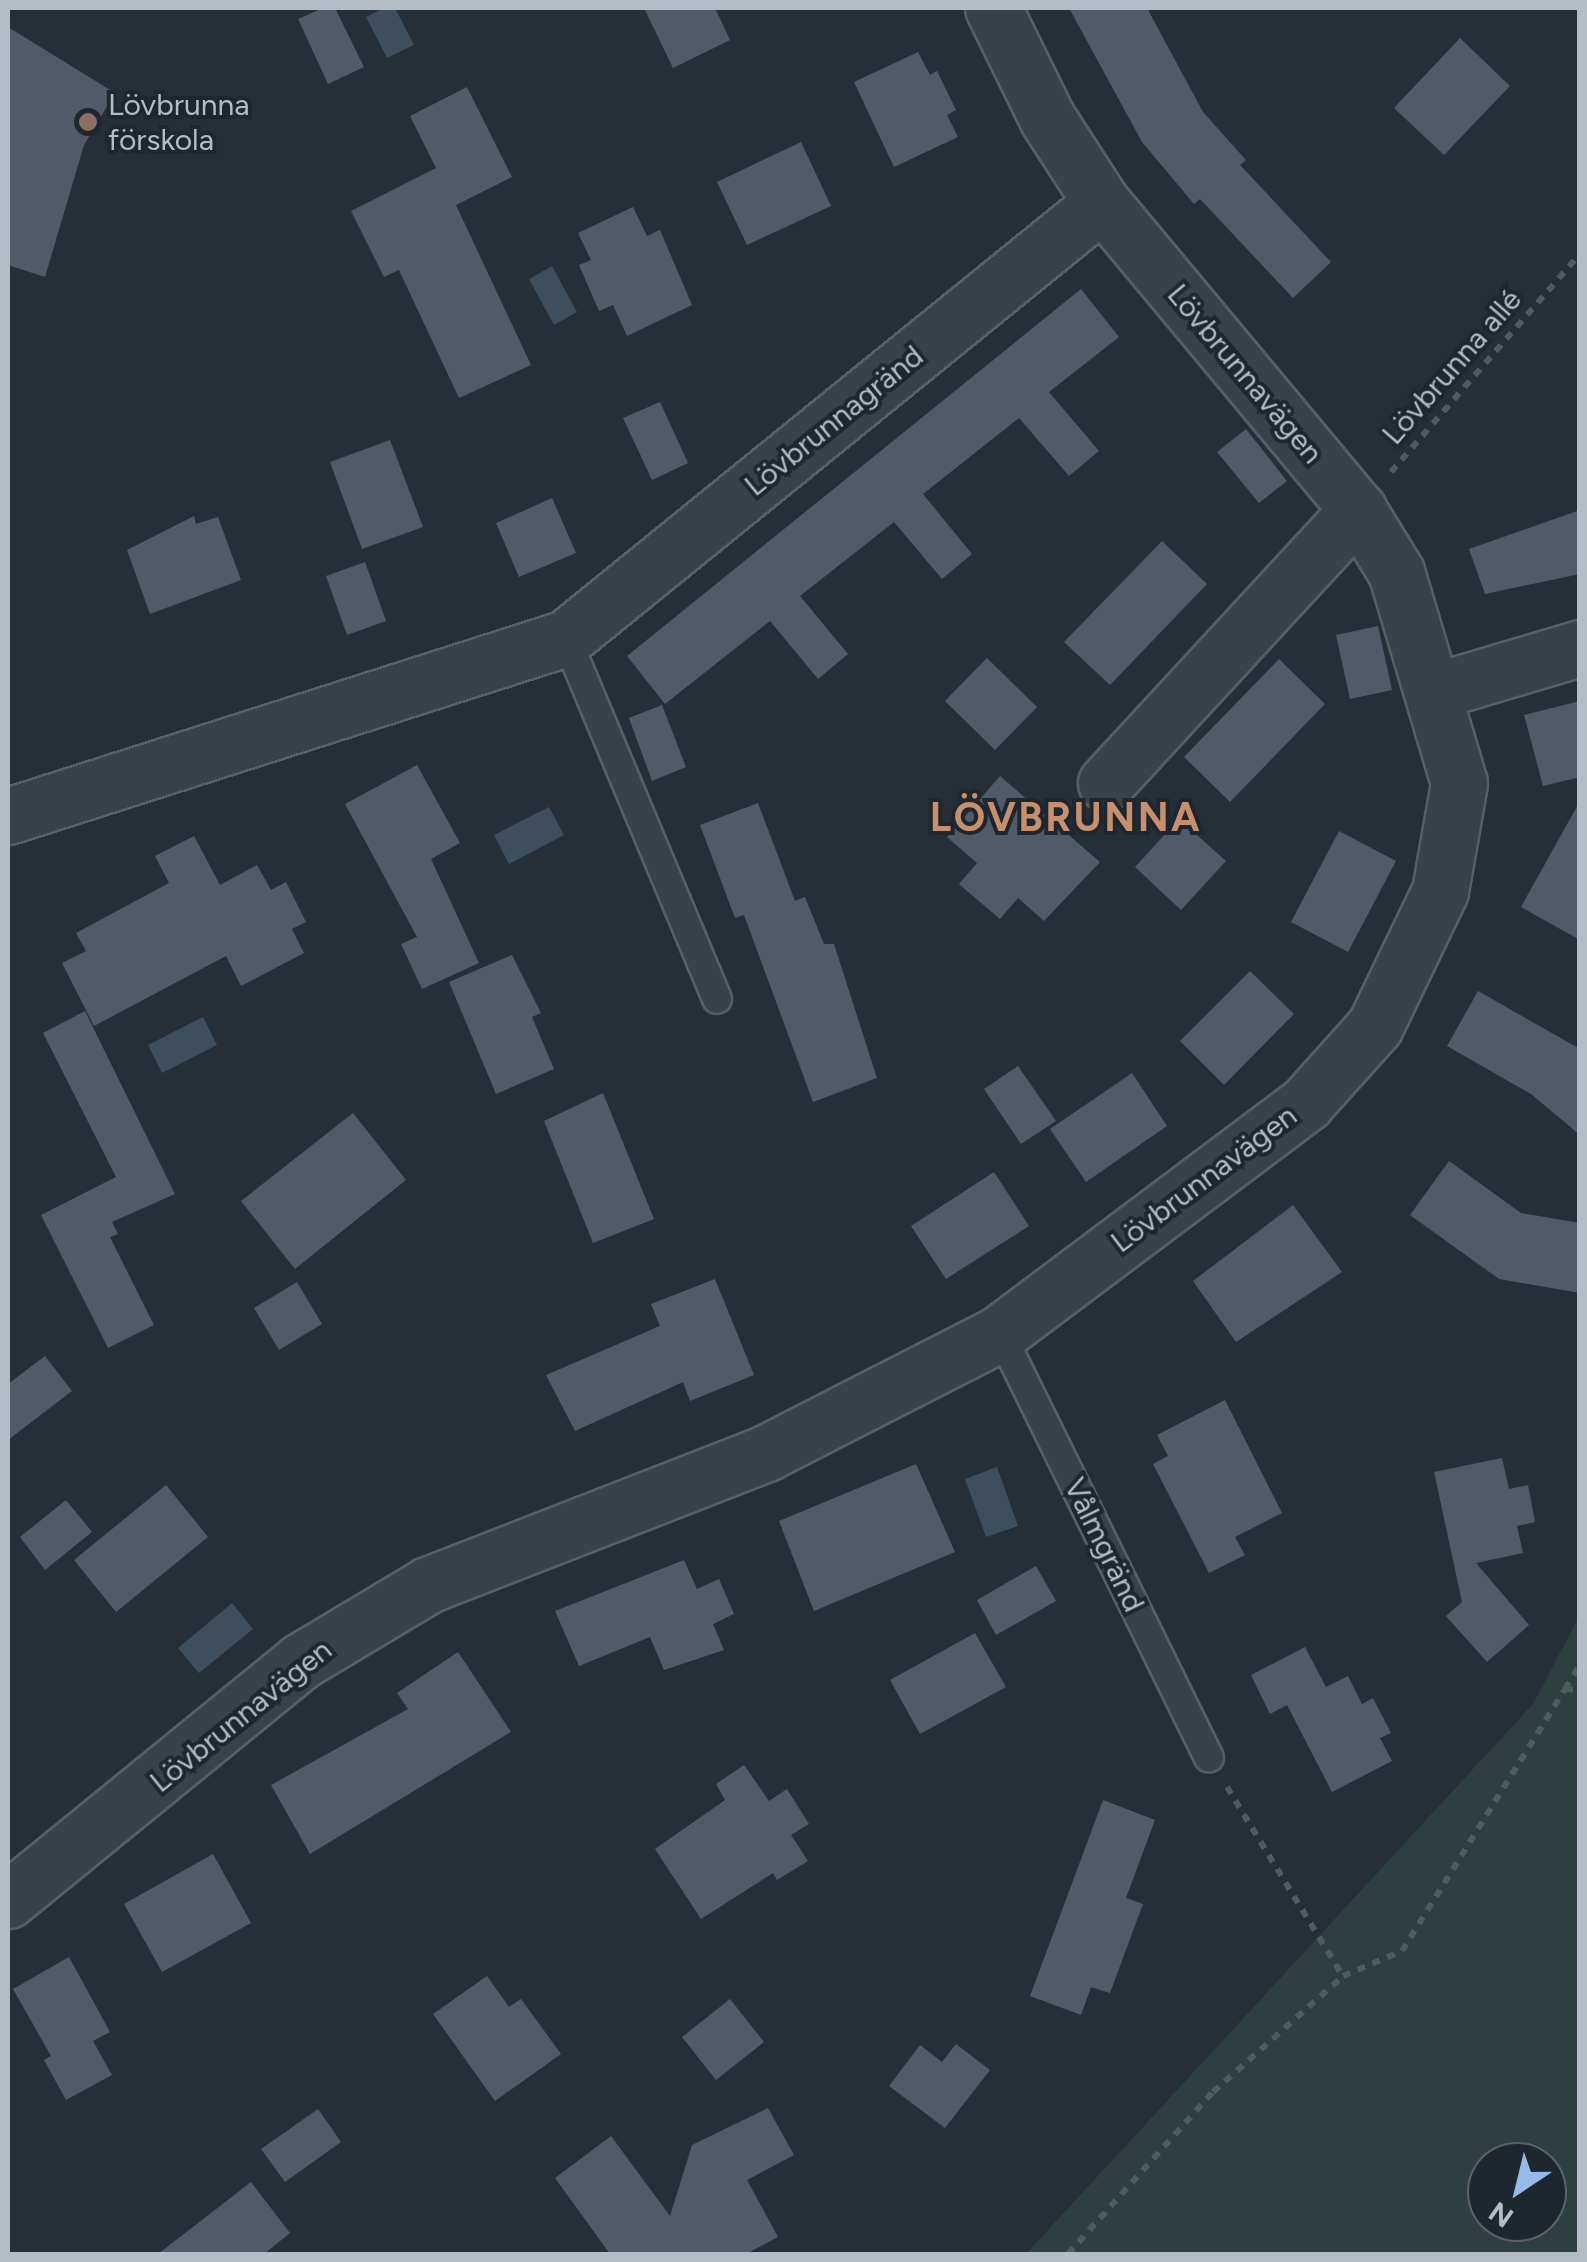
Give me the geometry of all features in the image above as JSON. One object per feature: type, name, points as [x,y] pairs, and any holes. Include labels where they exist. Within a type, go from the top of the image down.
[{"type":"street","name":"Lövbrunnavägen","points":[[8,1900],[301,1662],[428,1585],[766,1453],[1000,1333],[1306,1102],[1375,1026],[1440,891],[1452,841],[1459,784],[1436,691],[1396,572],[1358,510],[1102,203],[1046,118],[992,8]]},
{"type":"street","name":"Lövbrunnagränd","points":[[8,816],[566,638],[1102,203]]},
{"type":"street","points":[[1106,783],[1358,510]]},
{"type":"street","points":[[1436,691],[1580,648]]},
{"type":"lane","points":[[566,638],[717,998]]},
{"type":"lane","name":"Vålmgränd","points":[[1000,1333],[1209,1757]]},
{"type":"path","name":"Lövbrunna allé","points":[[1358,510],[1580,254]]},
{"type":"path","points":[[1068,2254],[1213,2092],[1343,1976],[1402,1951],[1580,1666]]},
{"type":"path","points":[[1565,1689],[1580,1690]]},
{"type":"path","points":[[1209,1757],[1343,1976]]},
{"type":"shaded area","points":[[1579,1617],[1579,2254],[1026,2254],[1533,1704]]},
{"type":"water","points":[[384,8],[395,8],[414,45],[387,58],[366,17]]},
{"type":"water","points":[[552,266],[577,312],[554,325],[529,279]]},
{"type":"water","points":[[549,807],[564,835],[509,864],[494,835]]},
{"type":"water","points":[[203,1017],[217,1045],[162,1073],[148,1045]]},
{"type":"water","points":[[997,1467],[1018,1526],[986,1537],[965,1479]]},
{"type":"water","points":[[232,1603],[253,1629],[199,1673],[178,1648]]},
{"type":"building","points":[[323,8],[335,8],[364,67],[328,84],[298,19]]},
{"type":"building","points":[[644,8],[715,8],[730,40],[673,68]]},
{"type":"building","points":[[1069,8],[1147,8],[1203,112],[1246,160],[1240,165],[1331,262],[1293,298],[1200,199],[1194,204],[1142,142]]},
{"type":"building","points":[[8,27],[115,93],[84,145],[45,277],[8,265]]},
{"type":"building","points":[[1460,38],[1510,86],[1444,155],[1394,108]]},
{"type":"building","points":[[918,52],[930,75],[937,71],[956,110],[947,115],[958,137],[894,167],[854,82]]},
{"type":"building","points":[[467,87],[512,177],[456,205],[531,365],[459,398],[399,270],[384,277],[351,211],[436,168],[410,116]]},
{"type":"building","points":[[801,142],[831,206],[747,245],[717,182]]},
{"type":"building","points":[[633,207],[647,236],[660,230],[692,305],[627,336],[613,305],[599,311],[579,265],[591,260],[578,233]]},
{"type":"building","points":[[1081,289],[1119,337],[1049,392],[1099,451],[1069,476],[1019,418],[923,494],[972,554],[942,579],[894,522],[800,596],[848,654],[818,679],[770,621],[665,704],[627,656]]},
{"type":"building","points":[[660,402],[688,463],[652,480],[623,418]]},
{"type":"building","points":[[1246,429],[1287,481],[1259,503],[1217,452]]},
{"type":"building","points":[[390,440],[423,527],[362,549],[330,462]]},
{"type":"building","points":[[552,498],[576,553],[519,577],[496,523]]},
{"type":"building","points":[[1580,510],[1580,574],[1485,594],[1469,549]]},
{"type":"building","points":[[194,516],[196,524],[218,517],[241,580],[150,614],[127,550]]},
{"type":"building","points":[[1162,541],[1207,584],[1110,685],[1064,642]]},
{"type":"building","points":[[365,562],[386,621],[347,635],[326,576]]},
{"type":"building","points":[[1378,626],[1392,690],[1350,699],[1336,635]]},
{"type":"building","points":[[987,658],[1037,707],[995,750],[945,701]]},
{"type":"building","points":[[1279,659],[1325,704],[1230,802],[1184,757]]},
{"type":"building","points":[[1580,701],[1580,777],[1543,786],[1524,715]]},
{"type":"building","points":[[662,705],[686,767],[652,781],[629,718]]},
{"type":"building","points":[[417,765],[460,843],[431,859],[479,963],[422,989],[401,944],[417,937],[345,804]]},
{"type":"building","points":[[1000,776],[1100,862],[1044,921],[1018,898],[1000,919],[959,884],[977,863],[947,837]]},
{"type":"building","points":[[1580,801],[1580,940],[1521,907]]},
{"type":"building","points":[[758,803],[795,901],[805,897],[824,944],[834,944],[877,1078],[813,1102],[744,915],[735,918],[700,825]]},
{"type":"building","points":[[1179,819],[1226,861],[1181,910],[1135,867]]},
{"type":"building","points":[[1339,831],[1396,861],[1348,952],[1291,922]]},
{"type":"building","points":[[194,836],[220,885],[257,865],[271,890],[286,882],[306,922],[292,929],[304,953],[241,986],[226,956],[94,1026],[62,963],[86,951],[76,933],[169,883],[155,856]]},
{"type":"building","points":[[512,955],[541,1013],[532,1017],[554,1069],[496,1094],[449,982]]},
{"type":"building","points":[[1250,971],[1294,1014],[1224,1085],[1180,1041]]},
{"type":"building","points":[[1478,991],[1580,1049],[1580,1135],[1531,1094],[1447,1046]]},
{"type":"building","points":[[85,1011],[175,1194],[112,1222],[118,1234],[110,1237],[154,1325],[108,1348],[41,1215],[116,1177],[43,1033]]},
{"type":"building","points":[[1018,1066],[1056,1121],[1021,1144],[984,1089]]},
{"type":"building","points":[[1132,1073],[1167,1126],[1086,1182],[1050,1129]]},
{"type":"building","points":[[603,1093],[654,1219],[593,1243],[544,1121]]},
{"type":"building","points":[[353,1113],[406,1180],[295,1269],[241,1201]]},
{"type":"building","points":[[1449,1161],[1521,1213],[1580,1223],[1580,1293],[1499,1279],[1410,1215]]},
{"type":"building","points":[[994,1172],[1029,1226],[946,1279],[911,1226]]},
{"type":"building","points":[[1293,1205],[1342,1272],[1236,1342],[1193,1281]]},
{"type":"building","points":[[715,1279],[754,1375],[690,1401],[683,1382],[575,1431],[546,1375],[660,1326],[651,1304]]},
{"type":"building","points":[[297,1282],[322,1324],[279,1350],[254,1308]]},
{"type":"building","points":[[45,1356],[72,1391],[8,1440],[8,1384]]},
{"type":"building","points":[[1225,1400],[1282,1513],[1235,1537],[1245,1555],[1209,1573],[1153,1464],[1168,1456],[1157,1435]]},
{"type":"building","points":[[1502,1458],[1509,1489],[1528,1485],[1535,1522],[1517,1526],[1523,1553],[1476,1563],[1529,1625],[1487,1662],[1446,1616],[1462,1602],[1434,1472]]},
{"type":"building","points":[[916,1464],[955,1552],[814,1611],[779,1521]]},
{"type":"building","points":[[166,1485],[208,1537],[116,1612],[74,1560]]},
{"type":"building","points":[[66,1500],[92,1532],[45,1570],[20,1537]]},
{"type":"building","points":[[684,1560],[697,1589],[719,1579],[734,1614],[713,1624],[724,1650],[664,1670],[650,1637],[579,1666],[555,1611]]},
{"type":"building","points":[[1036,1566],[1056,1601],[996,1635],[977,1600]]},
{"type":"building","points":[[975,1633],[1006,1687],[920,1734],[890,1680]]},
{"type":"building","points":[[1305,1647],[1326,1687],[1348,1676],[1362,1704],[1373,1698],[1391,1733],[1380,1738],[1392,1761],[1332,1792],[1287,1705],[1270,1714],[1251,1675]]},
{"type":"building","points":[[458,1652],[511,1732],[310,1854],[271,1785],[408,1709],[397,1693]]},
{"type":"building","points":[[744,1765],[769,1801],[787,1789],[809,1824],[791,1835],[808,1861],[777,1880],[773,1873],[701,1919],[655,1849],[725,1800],[716,1784]]},
{"type":"building","points":[[1103,1800],[1155,1820],[1126,1898],[1143,1904],[1110,1993],[1091,1987],[1081,2015],[1030,1996]]},
{"type":"building","points":[[213,1854],[251,1923],[162,1972],[124,1904]]},
{"type":"building","points":[[69,1957],[110,2032],[93,2041],[112,2075],[66,2100],[44,2060],[51,2056],[13,1989]]},
{"type":"building","points":[[487,1976],[509,2007],[521,1999],[561,2054],[495,2101],[433,2014]]},
{"type":"building","points":[[730,1999],[764,2042],[716,2080],[682,2037]]},
{"type":"building","points":[[956,2044],[990,2070],[945,2128],[889,2086],[920,2045],[942,2062]]},
{"type":"building","points":[[768,2108],[794,2155],[747,2180],[778,2237],[746,2254],[610,2254],[555,2178],[611,2136],[670,2216],[692,2145]]},
{"type":"building","points":[[318,2109],[341,2142],[285,2182],[261,2149]]},
{"type":"building","points":[[251,2182],[290,2233],[264,2254],[158,2254]]},
{"type":"place","name":"Lövbrunna förskola","points":[[88,122]]},
{"type":"district","name":"LÖVBRUNNA","points":[[1066,817]]}]
